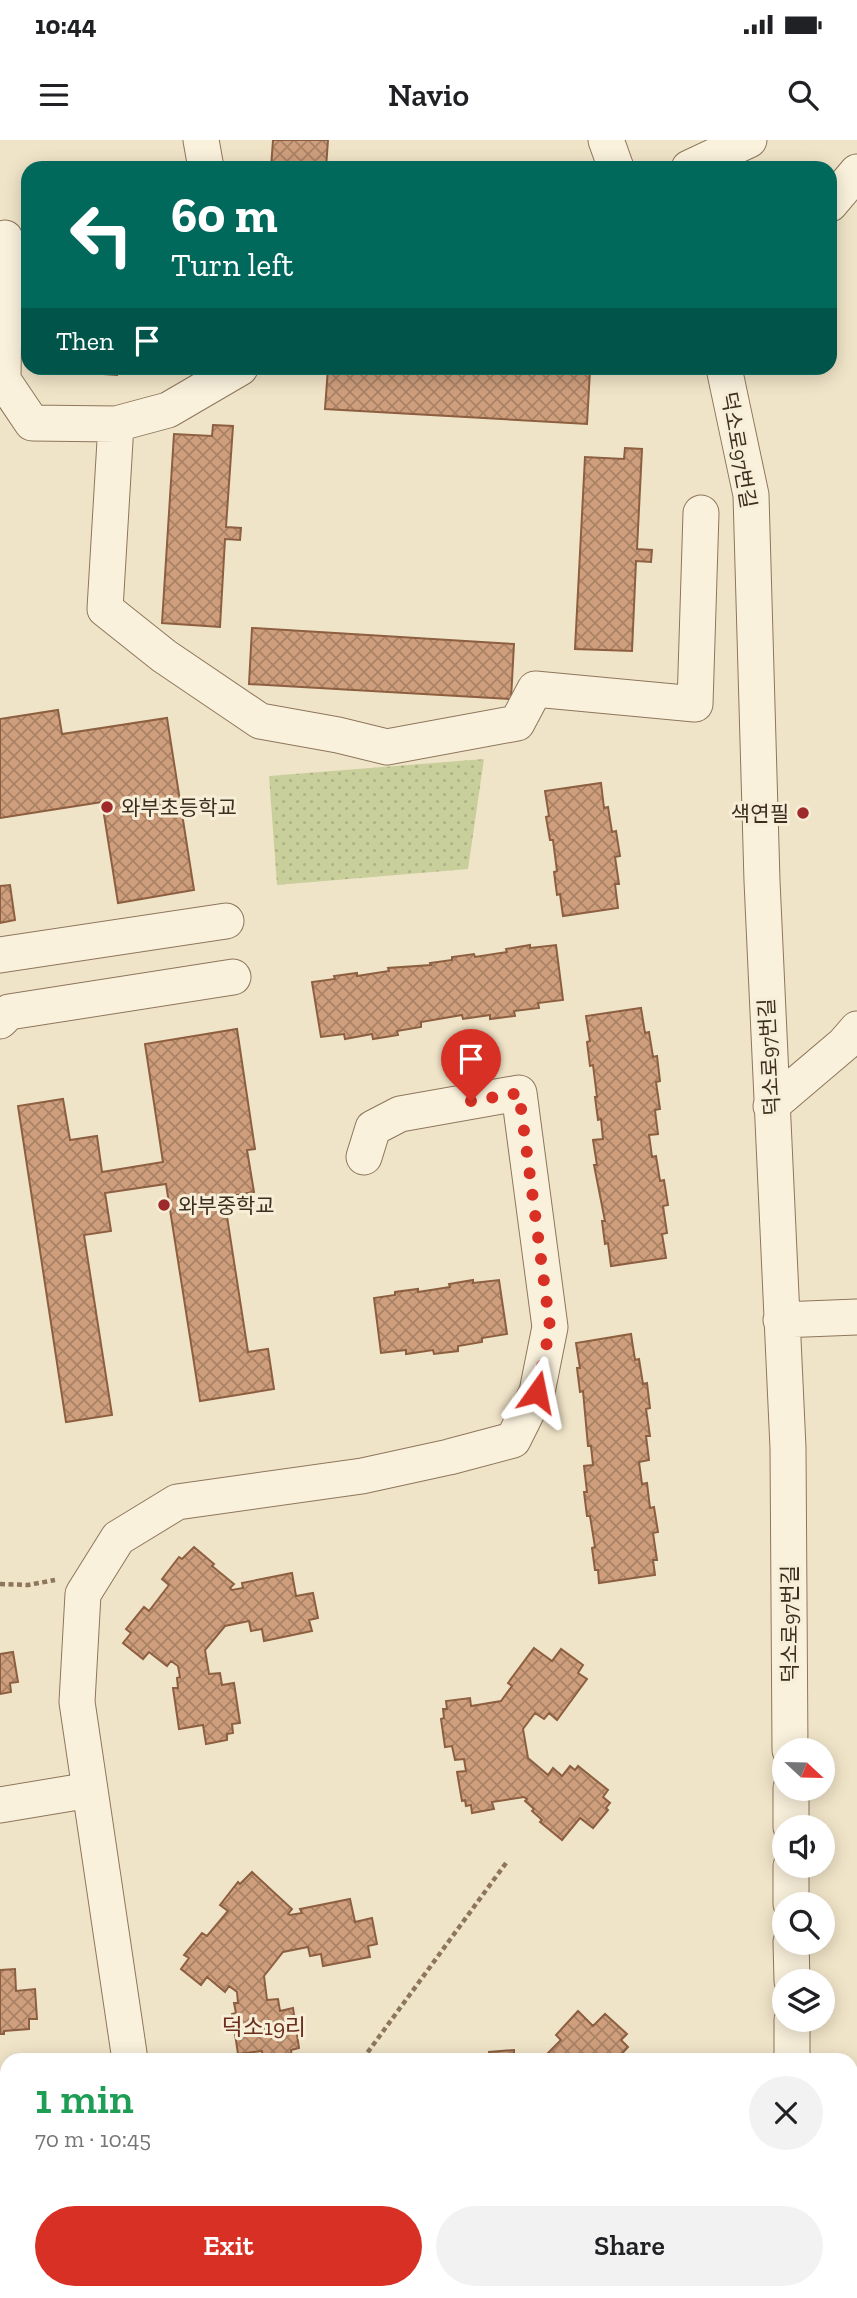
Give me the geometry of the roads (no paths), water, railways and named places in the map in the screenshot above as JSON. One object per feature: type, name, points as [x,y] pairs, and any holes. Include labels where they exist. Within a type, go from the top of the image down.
[{"type":"street","points":[[201,140],[205,161]]},
{"type":"street","points":[[606,140],[614,161]]},
{"type":"street","points":[[705,158],[749,140]]},
{"type":"street","points":[[837,196],[857,172]]},
{"type":"street","points":[[5,238],[3,380],[32,423],[116,424],[168,410],[228,375]]},
{"type":"street","name":"덕소로97번길","points":[[725,375],[751,495],[755,695],[788,1448],[790,1738]]},
{"type":"street","points":[[116,424],[105,609],[164,656],[260,721],[387,747],[517,723],[535,689],[695,704],[701,513]]},
{"type":"street","points":[[0,955],[226,921]]},
{"type":"street","points":[[0,1021],[9,1012],[233,977]]},
{"type":"street","points":[[771,1106],[844,1044],[857,1029]]},
{"type":"street","points":[[129,2053],[77,1702],[83,1594],[118,1538],[177,1502],[362,1476],[513,1440],[537,1392],[550,1327],[519,1093],[400,1114],[373,1128],[364,1157]]},
{"type":"street","points":[[781,1320],[857,1317]]},
{"type":"street","points":[[0,1805],[90,1790]]},
{"type":"street","points":[[792,2032],[792,2053]]},
{"type":"place","name":"와부초등학교","points":[[107,807]]},
{"type":"place","name":"색연필","points":[[803,813]]},
{"type":"place","name":"와부중학교","points":[[164,1205]]},
{"type":"district","name":"덕소19리","points":[[264,2027]]}]
